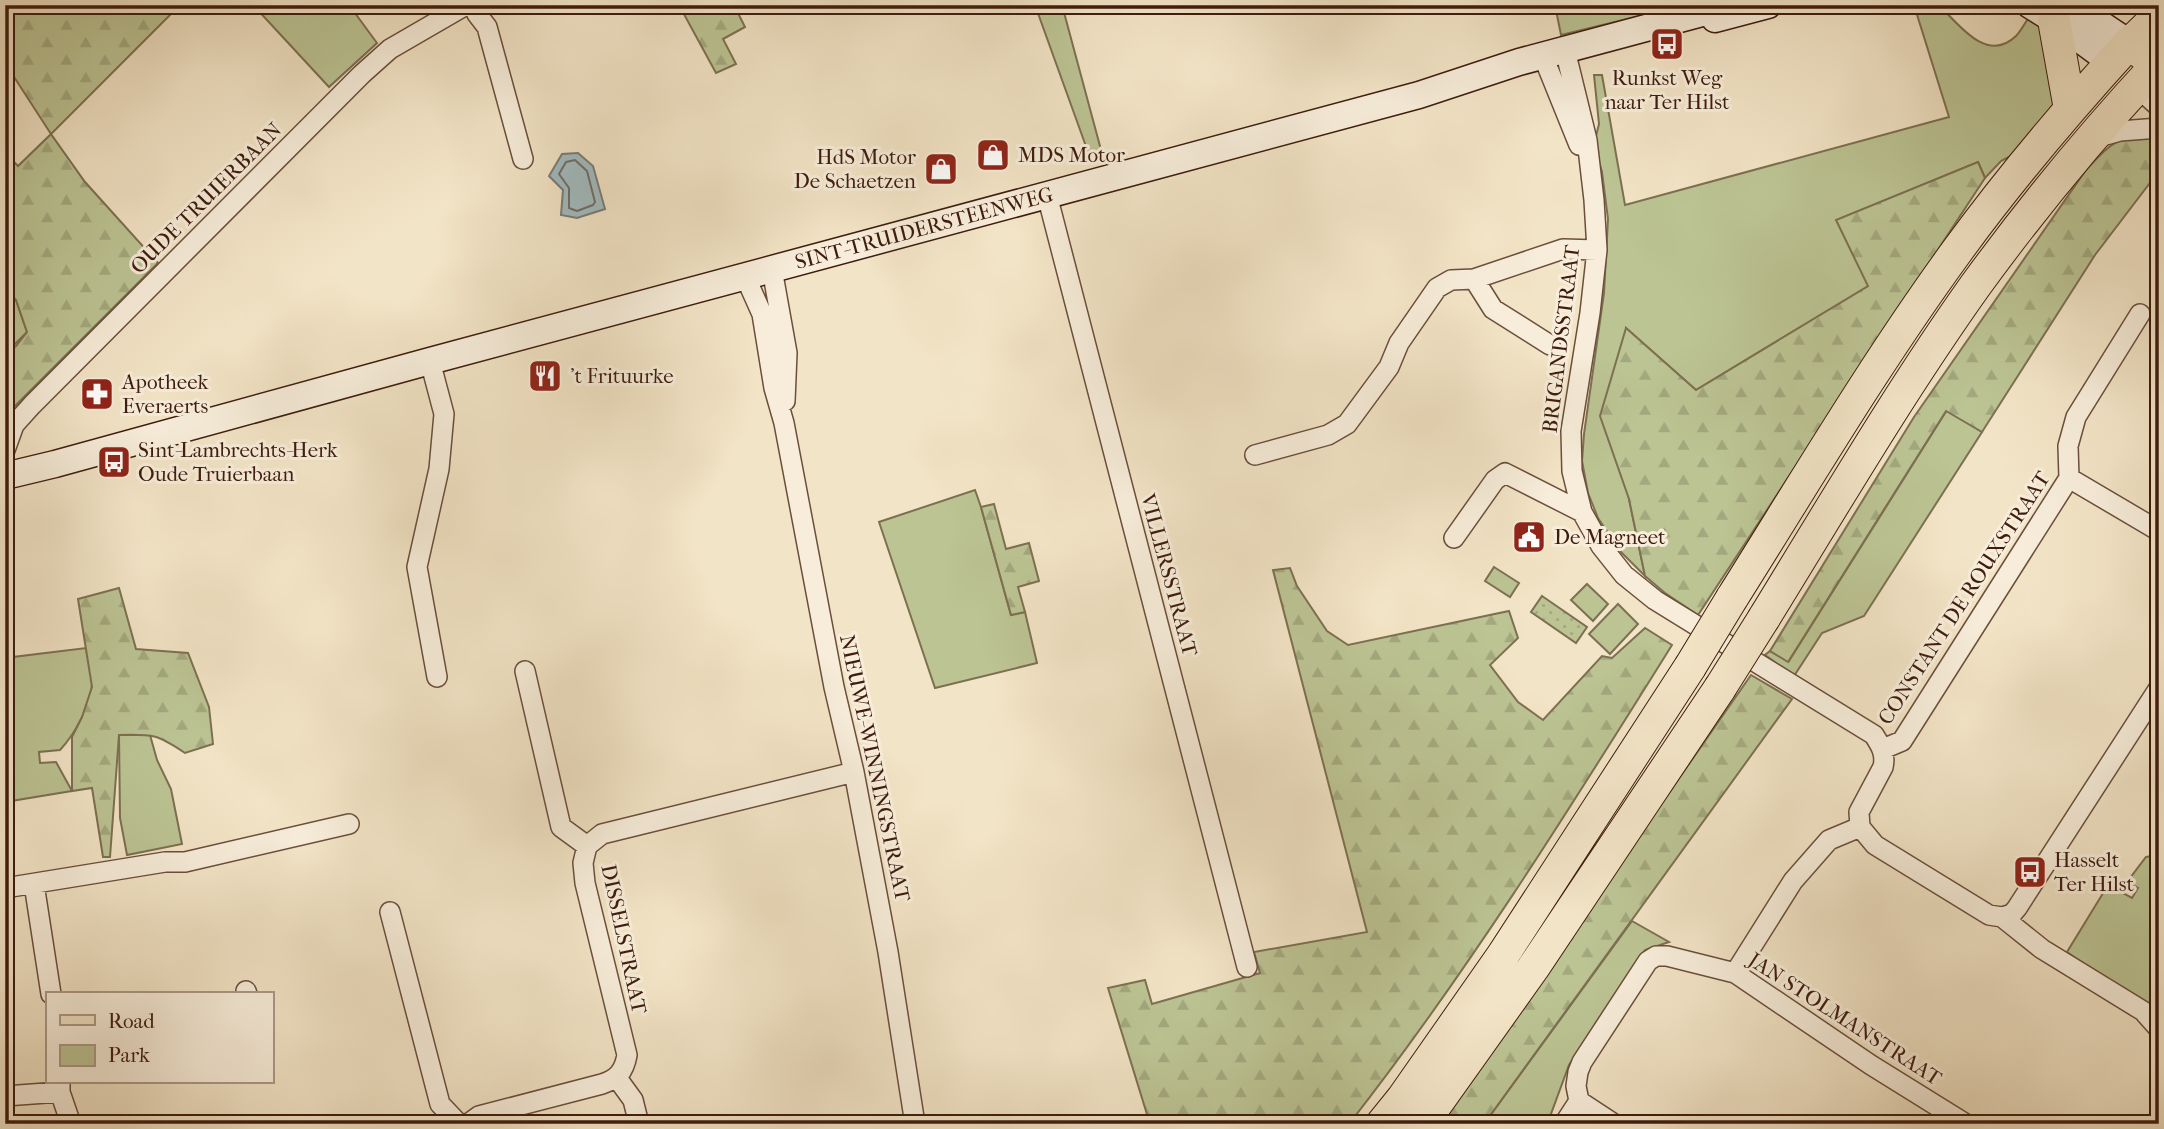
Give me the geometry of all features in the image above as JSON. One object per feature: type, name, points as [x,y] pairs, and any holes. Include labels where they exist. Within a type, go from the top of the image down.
[{"type":"highway","points":[[2065,8],[2070,109]]},
{"type":"highway","points":[[1382,1124],[1503,955],[1690,667],[1853,404],[1956,252],[2051,130],[2120,52],[2154,78],[2091,139],[2029,214],[1974,288],[1886,420],[1720,688],[1533,968],[1422,1124]]},
{"type":"main road","name":"SINT-TRUIDERSTEENWEG","points":[[1556,60],[1732,5]]},
{"type":"main road","name":"SINT-TRUIDERSTEENWEG","points":[[5,476],[1419,95],[1768,5]]},
{"type":"main road","points":[[2065,8],[2120,52],[2159,14]]},
{"type":"street","name":"OUDE TRUIERBAAN","points":[[5,450],[14,425],[32,405],[362,74],[390,48],[466,5]]},
{"type":"street","points":[[474,5],[487,27],[523,159]]},
{"type":"street","name":"BRIGANDSSTRAAT","points":[[1556,60],[1590,172],[1597,250],[1571,431],[1570,460],[1582,512],[1601,546],[1624,575],[1655,600],[1787,681]]},
{"type":"street","points":[[2091,139],[2120,131],[2159,128]]},
{"type":"street","name":"VILLERSSTRAAT","points":[[1047,195],[1247,967]]},
{"type":"street","points":[[1255,456],[1328,435],[1347,424],[1389,367],[1399,342],[1437,288],[1451,280],[1474,279],[1563,249],[1597,250]]},
{"type":"street","name":"NIEUWE-WINNINGSTRAAT","points":[[772,269],[787,352],[784,423]]},
{"type":"street","name":"NIEUWE-WINNINGSTRAAT","points":[[745,276],[762,314],[774,388],[784,423],[834,687],[854,772],[888,952],[915,1124]]},
{"type":"street","points":[[1474,279],[1493,309],[1550,345]]},
{"type":"street","name":"CONSTANT DE ROUXSTRAAT","points":[[1883,749],[1902,741],[2069,478],[2068,446],[2076,417],[2140,314]]},
{"type":"street","points":[[430,361],[444,414],[439,469],[417,567],[437,677]]},
{"type":"street","points":[[5,470],[5,476]]},
{"type":"street","points":[[1454,538],[1496,480],[1505,473],[1582,512]]},
{"type":"street","points":[[2069,478],[2159,531]]},
{"type":"street","points":[[525,671],[561,827],[587,846]]},
{"type":"street","name":"CONSTANT DE ROUXSTRAAT","points":[[1787,681],[1874,736],[1883,749],[1883,767],[1859,812],[1860,827]]},
{"type":"street","points":[[1735,973],[1793,881],[1829,840],[1860,827],[1875,845],[1989,915],[2002,917],[2012,914],[2159,688]]},
{"type":"street","name":"DISSELSTRAAT","points":[[617,1078],[627,1055],[585,883],[583,863],[587,846],[602,834],[854,772]]},
{"type":"street","points":[[5,888],[165,862],[185,862],[349,824]]},
{"type":"street","points":[[34,884],[51,992]]},
{"type":"street","points":[[390,912],[440,1104],[459,1124]]},
{"type":"street","points":[[2002,917],[2042,949],[2143,1011],[2159,1029]]},
{"type":"street","name":"JAN STOLMANSTRAAT","points":[[1579,1101],[1576,1086],[1582,1062],[1647,961],[1656,956],[1667,956],[1735,973],[1871,1065],[1966,1124]]},
{"type":"street","points":[[468,1124],[479,1116],[617,1078],[633,1100],[639,1124]]},
{"type":"street","points":[[5,1096],[60,1087],[71,1124]]},
{"type":"street","points":[[1564,1124],[1579,1101],[1614,1124]]},
{"type":"green space","points":[[5,5],[180,5],[51,134],[5,63]]},
{"type":"green space","points":[[253,5],[349,5],[377,43],[329,87]]},
{"type":"green space","points":[[679,5],[751,5],[738,13],[745,27],[723,39],[736,64],[716,73]]},
{"type":"green space","points":[[1035,5],[1062,5],[1104,161],[1092,163]]},
{"type":"green space","points":[[1555,5],[1685,5],[1561,35]]},
{"type":"green space","points":[[1914,5],[1939,5],[1974,38],[1995,46],[2005,44],[2016,36],[2029,17],[2048,33],[2054,111],[2024,149],[2001,161],[1985,178],[1978,162],[1837,220],[1869,286],[1696,390],[1626,328],[1629,499],[1645,576],[1621,552],[1598,518],[1588,493],[1582,461],[1604,293],[1608,219],[1602,172],[1594,144],[1599,124],[1594,75],[1602,75],[1625,205],[1949,117]]},
{"type":"green space","points":[[51,134],[85,182],[158,263],[5,416],[5,354],[16,346],[27,332],[16,300],[5,287],[5,159],[8,156],[18,166]]},
{"type":"green space","points":[[2159,134],[2159,171],[2095,255],[1982,432],[1946,411],[1788,662],[1770,651],[1914,417],[2086,170],[2117,142]]},
{"type":"green space","points":[[1978,162],[1985,178],[1698,615],[1665,593],[1645,576],[1629,499],[1600,416],[1626,328],[1696,390],[1868,286],[1836,220]]},
{"type":"green space","points":[[5,287],[16,300],[27,332],[5,354]]},
{"type":"green space","points":[[1947,410],[1982,432],[1864,616],[1822,633],[1794,676],[1765,655],[1770,651],[1789,661]]},
{"type":"green space","points":[[975,490],[1011,615],[1025,612],[1037,663],[935,688],[879,522]]},
{"type":"green space","points":[[994,504],[1006,549],[1029,543],[1039,581],[1018,587],[1025,612],[1011,615],[981,507]]},
{"type":"green space","points":[[1494,567],[1519,583],[1510,597],[1485,581]]},
{"type":"green space","points":[[1290,568],[1297,586],[1327,631],[1348,645],[1509,611],[1518,638],[1490,665],[1518,702],[1543,720],[1602,656],[1612,658],[1645,628],[1672,645],[1477,949],[1349,1124],[1150,1124],[1108,988],[1145,980],[1152,1004],[1260,973],[1254,952],[1367,932],[1273,570]]},
{"type":"green space","points":[[1587,584],[1608,604],[1593,621],[1571,600]]},
{"type":"green space","points":[[119,588],[136,649],[188,653],[209,707],[213,744],[185,753],[154,736],[119,735],[110,857],[103,857],[92,788],[72,791],[72,737],[92,687],[78,599]]},
{"type":"green space","points":[[1542,596],[1587,627],[1576,643],[1531,612]]},
{"type":"green space","points":[[1618,604],[1638,624],[1610,654],[1589,634]]},
{"type":"green space","points":[[86,648],[92,681],[86,709],[60,750],[39,752],[40,763],[56,762],[72,791],[5,802],[5,658]]},
{"type":"green space","points":[[1751,675],[1792,699],[1484,1124],[1438,1124]]},
{"type":"green space","points":[[119,735],[150,735],[157,760],[171,789],[182,844],[127,855],[120,818]]},
{"type":"green space","points":[[2159,846],[2159,1011],[2156,1015],[2067,952],[2108,885],[2132,898],[2138,888],[2127,882],[2146,857],[2152,856]]},
{"type":"green space","points":[[1632,921],[1669,942],[1645,950],[1569,1065],[1548,1122],[1484,1124]]},
{"type":"water","points":[[578,153],[593,166],[605,209],[577,218],[561,215],[563,190],[549,176],[562,154]]},
{"type":"place","name":"Runkst Weg naar Ter Hilst","points":[[1667,44]]},
{"type":"place","name":"MDS Motor","points":[[993,155]]},
{"type":"place","name":"HdS Motor De Schaetzen","points":[[941,169]]},
{"type":"place","name":"'t Frituurke","points":[[545,376]]},
{"type":"place","name":"Apotheek Everaerts","points":[[97,394]]},
{"type":"place","name":"Sint-Lambrechts-Herk Oude Truierbaan","points":[[114,462]]},
{"type":"place","name":"De Magneet","points":[[1529,537]]},
{"type":"place","name":"Hasselt Ter Hilst","points":[[2030,872]]}]
